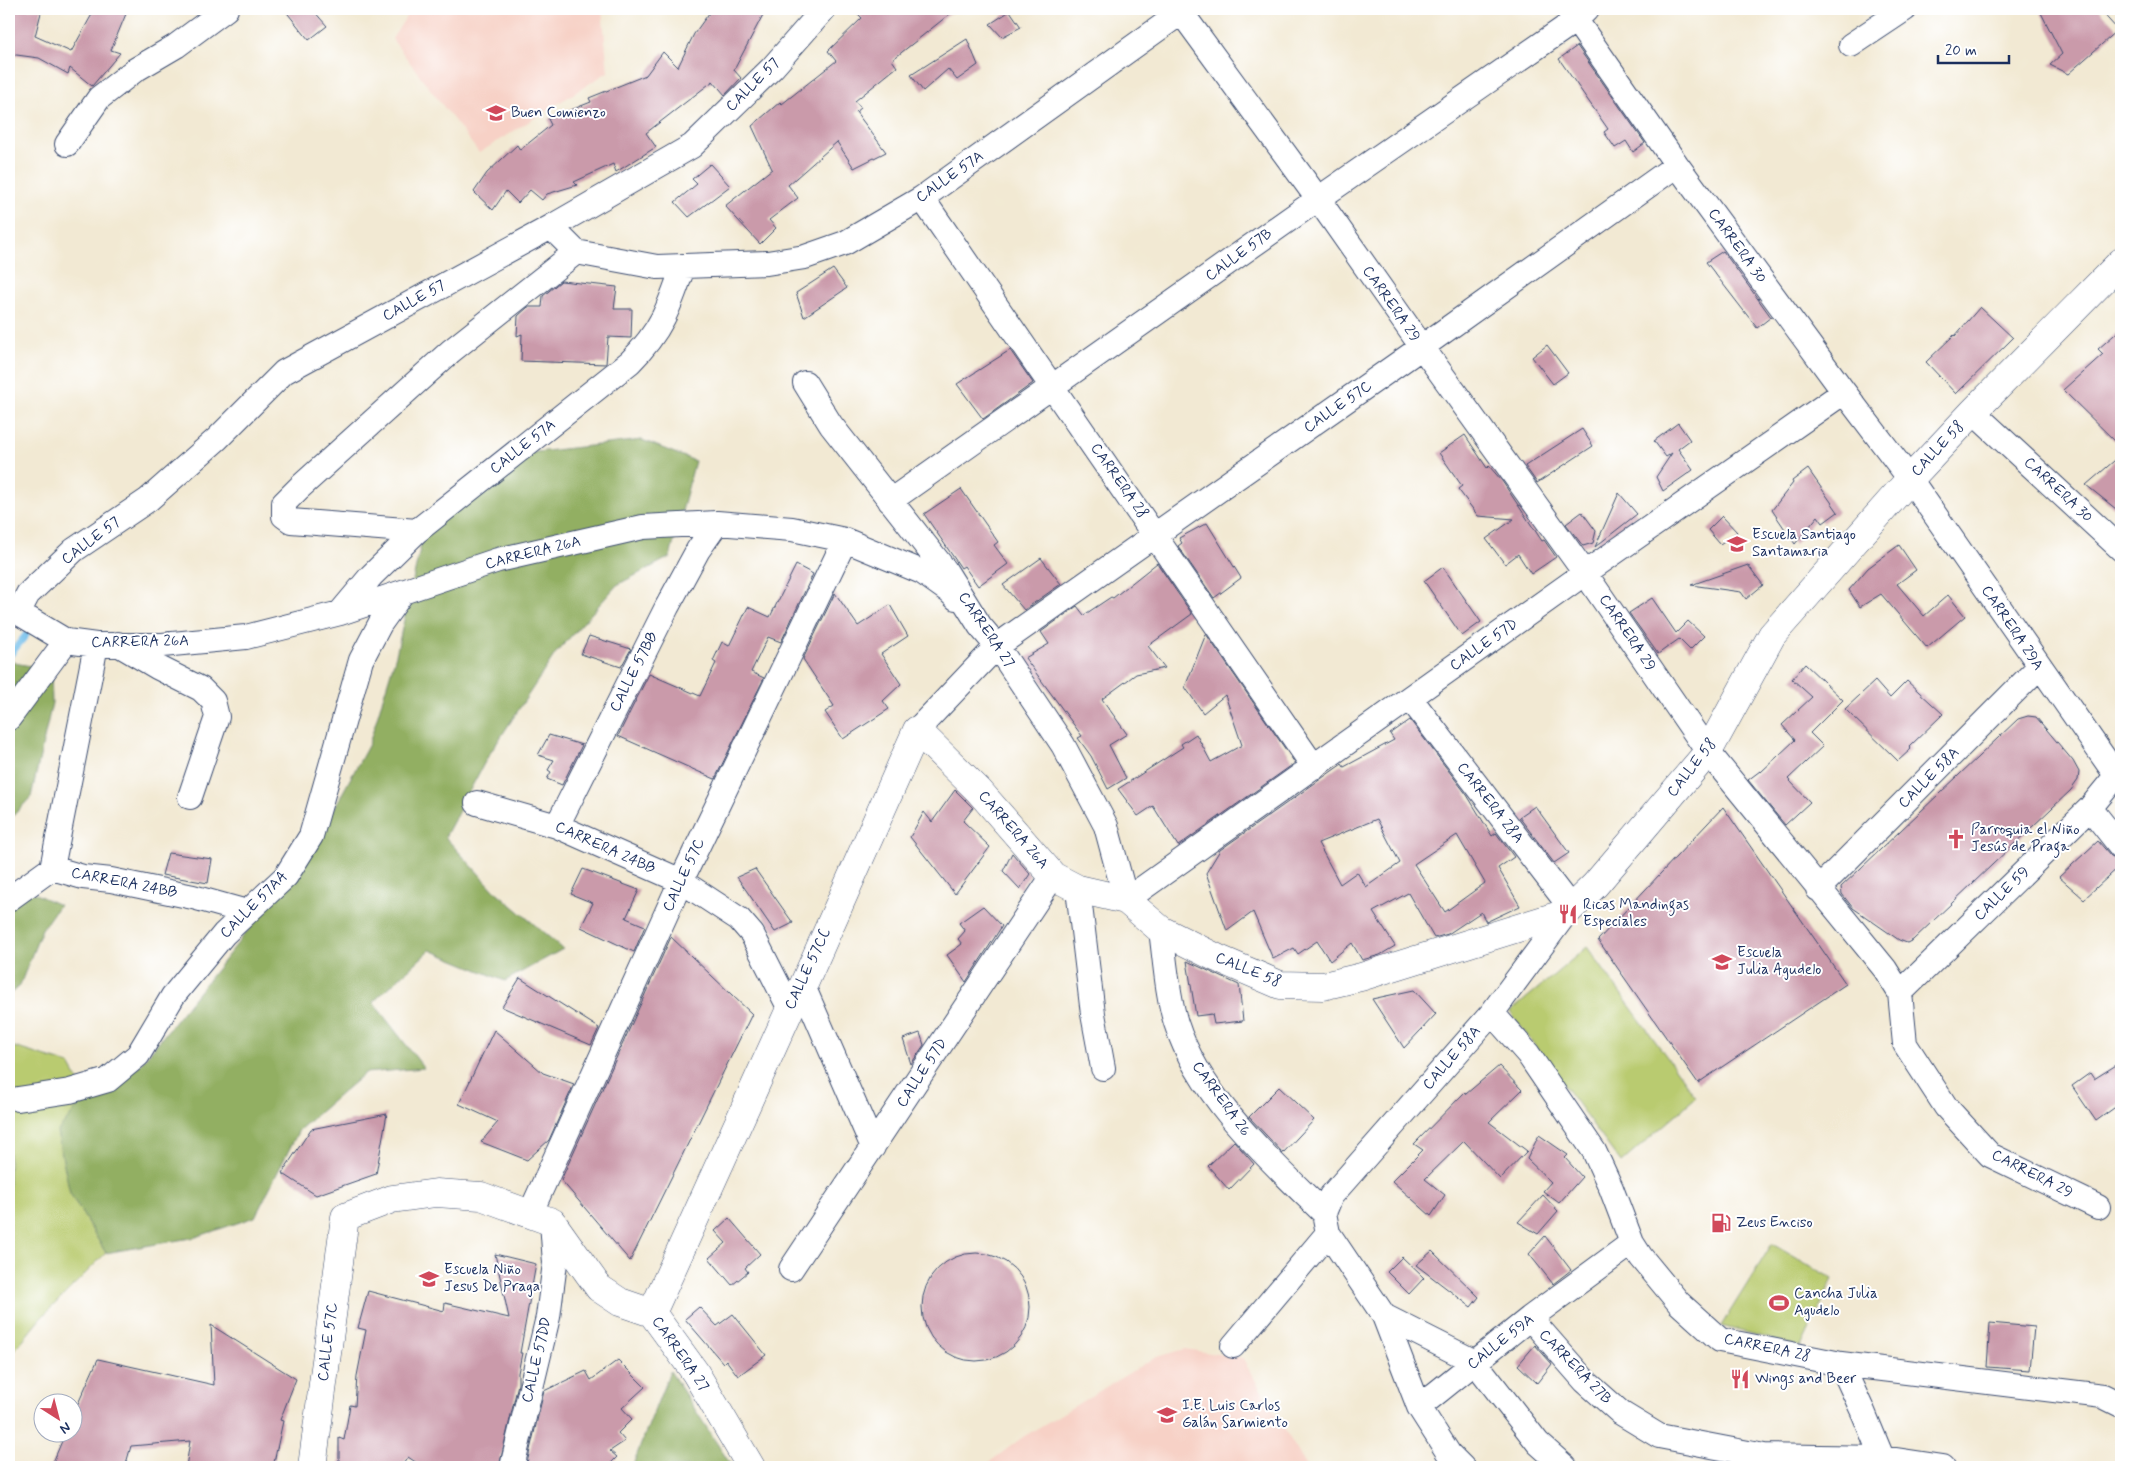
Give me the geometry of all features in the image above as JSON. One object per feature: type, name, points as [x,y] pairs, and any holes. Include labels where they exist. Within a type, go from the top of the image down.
[{"type":"street","points":[[67,144],[99,98],[135,70],[176,46],[226,9]]},
{"type":"street","name":"CALLE 57","points":[[14,610],[74,550],[148,500],[217,439],[284,372],[551,227],[692,146],[772,68],[824,9]]},
{"type":"street","points":[[1852,45],[1905,9]]},
{"type":"street","name":"CALLE 57A","points":[[576,252],[657,267],[683,267],[767,262],[805,257],[845,243],[922,198],[1183,11]]},
{"type":"street","name":"CARRERA 29","points":[[1183,11],[1422,348],[1585,573],[1708,752],[1884,969],[1900,993],[1905,1044],[1946,1107],[1990,1155],[2098,1207]]},
{"type":"street","name":"CALLE 57B","points":[[890,501],[1054,387],[1577,12]]},
{"type":"street","name":"CARRERA 30","points":[[1577,12],[1677,165],[1910,479]]},
{"type":"street","name":"CALLE 57C","points":[[997,646],[1422,348],[1677,165]]},
{"type":"street","name":"CARRERA 28","points":[[922,198],[1156,534],[1314,767]]},
{"type":"street","points":[[417,532],[291,521],[284,516],[284,503],[451,351],[576,252],[551,227]]},
{"type":"street","name":"CALLE 58","points":[[1126,900],[1161,930],[1217,958],[1280,985],[1323,986],[1361,977],[1568,911],[1595,885],[1708,752],[1772,635],[1910,479],[1973,412],[2121,262]]},
{"type":"street","name":"CALLE 57A","points":[[340,613],[371,576],[417,532],[630,362],[648,344],[669,310],[683,267]]},
{"type":"street","name":"CARRERA 27","points":[[805,383],[831,425],[945,570],[980,626],[997,646],[1063,745],[1106,826],[1126,900]]},
{"type":"street","name":"CALLE 57D","points":[[1126,900],[1585,573],[1844,392]]},
{"type":"street","name":"CARRERA 30","points":[[1973,412],[2121,548]]},
{"type":"street","name":"CARRERA 29A","points":[[1910,479],[2039,667],[2118,773]]},
{"type":"street","name":"CARRERA 26A","points":[[14,610],[66,641],[106,644],[162,644],[246,637],[340,613],[498,560],[643,527],[717,522],[792,529],[845,540],[922,572],[950,592],[980,626]]},
{"type":"street","name":"CALLE 57BB","points":[[557,826],[666,607],[698,550],[717,522]]},
{"type":"street","name":"CALLE 57C","points":[[312,1467],[345,1217],[392,1199],[436,1194],[480,1196],[541,1218],[681,881],[845,540]]},
{"type":"street","name":"CALLE 57AA","points":[[18,1099],[70,1090],[108,1080],[138,1055],[173,996],[224,934],[286,876],[311,836],[361,660],[380,624],[402,592]]},
{"type":"street","points":[[9,718],[66,641]]},
{"type":"street","points":[[52,868],[106,644],[201,689],[213,701],[217,717],[190,797]]},
{"type":"street","name":"CALLE 57CC","points":[[652,1313],[917,730],[997,646]]},
{"type":"street","name":"CALLE 58A","points":[[1818,889],[2039,667]]},
{"type":"street","name":"CARRERA 28A","points":[[1410,698],[1568,911]]},
{"type":"street","name":"CARRERA 26A","points":[[917,730],[979,791],[1053,876],[1078,890],[1126,900]]},
{"type":"street","name":"CALLE 59","points":[[1900,993],[2090,808],[2118,773]]},
{"type":"street","name":"CARRERA 24BB","points":[[477,803],[557,826],[681,881],[740,920],[797,997],[873,1147]]},
{"type":"street","points":[[2090,808],[2121,846]]},
{"type":"street","name":"CARRERA 24BB","points":[[9,900],[52,868],[83,877],[112,880],[193,897],[247,912]]},
{"type":"street","name":"CALLE 57D","points":[[792,1269],[1053,876]]},
{"type":"street","points":[[1078,890],[1093,1014],[1103,1068]]},
{"type":"street","name":"CALLE 58A","points":[[1233,1346],[1327,1214],[1492,1013],[1568,911]]},
{"type":"street","name":"CARRERA 26","points":[[1161,930],[1168,984],[1176,1023],[1192,1061],[1240,1129],[1327,1214],[1384,1316],[1418,1407],[1449,1454],[1462,1467]]},
{"type":"street","name":"CARRERA 28","points":[[1492,1013],[1528,1054],[1594,1151],[1611,1188],[1632,1243],[1641,1257],[1679,1303],[1720,1340],[1841,1364],[2103,1396],[2121,1405]]},
{"type":"street","name":"CARRERA 27","points":[[541,1218],[600,1288],[620,1302],[652,1313],[695,1372],[751,1467]]},
{"type":"street","name":"CALLE 57DD","points":[[512,1467],[548,1317],[555,1263],[541,1218]]},
{"type":"street","name":"CALLE 59A","points":[[1418,1407],[1530,1318],[1632,1243]]},
{"type":"street","points":[[1384,1316],[1475,1362],[1538,1443],[1565,1467]]},
{"type":"street","name":"CARRERA 27B","points":[[1530,1318],[1585,1381],[1621,1413],[1659,1436],[1764,1456],[1943,1467]]},
{"type":"street","points":[[1841,1364],[1884,1463]]},
{"type":"shaded area","name":"Buen Comienzo","points":[[411,9],[602,9],[608,72],[479,153],[392,39]]},
{"type":"shaded area","name":"I.E. Luis Carlos Galán Sarmiento","points":[[1185,1349],[1242,1358],[1307,1467],[983,1467],[1023,1437],[1154,1358]]},
{"type":"green space","points":[[642,440],[695,461],[670,557],[617,585],[555,654],[487,758],[445,837],[493,889],[563,949],[505,981],[430,950],[373,1002],[424,1068],[365,1073],[299,1130],[255,1217],[196,1237],[106,1253],[70,1193],[57,1132],[87,1096],[140,1065],[310,853],[369,744],[396,655],[427,518],[519,454]]},
{"type":"green space","points":[[9,659],[15,663],[51,670],[52,703],[31,797],[9,820]]},
{"type":"green space","points":[[27,890],[59,905],[42,929],[20,985],[9,995],[9,891]]},
{"type":"green space","points":[[1587,947],[1696,1097],[1621,1163],[1510,1012]]},
{"type":"green space","points":[[9,1040],[14,1047],[69,1064],[87,1096],[70,1193],[106,1253],[40,1319],[9,1357]]},
{"type":"green space","name":"Cancha Julia Agudelo","points":[[1772,1244],[1833,1279],[1801,1347],[1721,1326]]},
{"type":"green space","points":[[670,1371],[731,1465],[732,1467],[632,1467]]},
{"type":"building","points":[[15,9],[42,9],[35,36],[71,52],[95,9],[128,9],[111,50],[120,53],[92,86],[70,68],[68,74],[39,58],[9,54],[9,18],[13,21]]},
{"type":"building","points":[[284,9],[312,9],[327,26],[309,40]]},
{"type":"building","points":[[712,9],[766,9],[734,70],[741,78],[725,95],[713,81],[646,133],[656,147],[616,172],[613,164],[574,182],[577,185],[547,194],[542,200],[530,190],[518,203],[506,191],[493,210],[474,192],[487,173],[517,145],[520,150],[551,125],[548,119],[591,102],[589,98],[646,75],[663,52],[678,67],[694,34]]},
{"type":"building","points":[[853,9],[956,9],[892,60],[897,67],[855,101],[861,108],[856,112],[886,152],[854,168],[837,142],[788,185],[798,198],[769,220],[776,228],[760,244],[725,206],[772,169],[752,126],[780,102],[782,104],[836,61],[828,51],[862,18]]},
{"type":"building","points":[[2039,9],[2099,9],[2118,30],[2068,74],[2050,65],[2062,54]]},
{"type":"building","points":[[1010,11],[1021,27],[1002,37],[990,24]]},
{"type":"building","points":[[967,39],[978,65],[957,80],[948,69],[923,91],[911,75]]},
{"type":"building","points":[[1577,46],[1645,143],[1633,152],[1626,141],[1615,148],[1604,132],[1608,129],[1559,59]]},
{"type":"building","points":[[710,164],[730,186],[689,217],[675,202],[697,184],[692,179]]},
{"type":"building","points":[[1723,251],[1771,317],[1757,328],[1706,262]]},
{"type":"building","points":[[833,269],[847,288],[804,317],[796,293]]},
{"type":"building","points":[[561,281],[617,287],[614,309],[632,309],[631,338],[608,337],[606,364],[521,361],[522,334],[517,336],[518,316],[528,307],[542,307],[543,296]]},
{"type":"building","points":[[1980,307],[2013,338],[1956,394],[1926,362],[1955,336]]},
{"type":"building","points":[[2121,329],[2121,447],[2063,390],[2103,354],[2098,349]]},
{"type":"building","points":[[1547,345],[1568,373],[1553,384],[1532,357]]},
{"type":"building","points":[[1010,350],[1033,383],[983,419],[957,384]]},
{"type":"building","points":[[1678,423],[1690,440],[1678,449],[1693,470],[1663,491],[1656,477],[1672,453],[1666,457],[1654,441]]},
{"type":"building","points":[[1582,429],[1593,446],[1537,483],[1525,466]]},
{"type":"building","points":[[1465,435],[1487,468],[1489,466],[1502,481],[1542,541],[1544,540],[1556,557],[1531,574],[1518,554],[1505,564],[1486,539],[1514,519],[1478,516],[1458,489],[1462,486],[1439,453]]},
{"type":"building","points":[[2121,455],[2121,513],[2086,485]]},
{"type":"building","points":[[1808,469],[1838,512],[1823,523],[1818,516],[1795,544],[1772,510],[1793,483],[1792,481]]},
{"type":"building","points":[[961,489],[998,542],[994,545],[1008,564],[978,586],[964,566],[961,568],[924,514]]},
{"type":"building","points":[[1619,493],[1637,514],[1595,547]]},
{"type":"building","points":[[1582,512],[1596,531],[1593,543],[1583,546],[1566,524]]},
{"type":"building","points":[[1722,516],[1737,532],[1720,544],[1708,530]]},
{"type":"building","points":[[1207,523],[1241,578],[1214,598],[1178,546],[1182,543],[1179,538]]},
{"type":"building","points":[[1899,545],[1916,570],[1897,584],[1924,616],[1948,595],[1965,616],[1927,648],[1881,594],[1860,607],[1849,590],[1868,568]]},
{"type":"building","points":[[1041,558],[1061,584],[1024,610],[1003,585]]},
{"type":"building","points":[[1157,563],[1192,614],[1148,646],[1165,668],[1136,674],[1102,699],[1127,734],[1109,745],[1126,778],[1108,789],[1091,756],[1078,738],[1082,736],[1025,658],[1049,644],[1041,632],[1077,606],[1084,615],[1111,597],[1113,598]]},
{"type":"building","points":[[796,565],[813,574],[781,642],[768,637],[751,672],[764,678],[715,779],[618,736],[649,674],[700,696],[716,663],[713,661],[722,642],[729,646],[748,607],[770,617]]},
{"type":"building","points":[[1748,565],[1763,585],[1746,599],[1741,592],[1691,585]]},
{"type":"building","points":[[1443,567],[1481,622],[1462,636],[1424,581]]},
{"type":"building","points":[[835,593],[858,626],[890,605],[908,636],[881,654],[901,684],[883,701],[889,709],[843,739],[825,712],[834,706],[803,659]]},
{"type":"building","points":[[1652,598],[1676,633],[1688,621],[1704,636],[1690,650],[1679,639],[1658,654],[1629,613]]},
{"type":"building","points":[[1206,634],[1295,763],[1178,846],[1153,806],[1138,816],[1118,789],[1183,747],[1181,744],[1196,734],[1211,762],[1242,745],[1225,695],[1203,713],[1185,687]]},
{"type":"building","points":[[589,636],[631,649],[621,667],[581,654]]},
{"type":"building","points":[[1805,664],[1843,700],[1810,733],[1823,746],[1788,779],[1810,802],[1785,825],[1748,780],[1761,772],[1795,740],[1782,725],[1812,697],[1792,679]]},
{"type":"building","points":[[1875,681],[1890,698],[1907,681],[1943,714],[1909,747],[1911,749],[1898,761],[1845,709]]},
{"type":"building","name":"Parroquia el Niño Jesús de Praga","points":[[2028,716],[2036,717],[2073,761],[2079,772],[2078,780],[2071,790],[1913,940],[1907,943],[1899,940],[1853,908],[1842,894],[1841,887],[2018,719]]},
{"type":"building","points":[[1410,720],[1467,795],[1492,836],[1496,833],[1514,857],[1498,868],[1520,906],[1486,922],[1481,912],[1448,934],[1434,938],[1408,893],[1373,912],[1395,946],[1380,955],[1362,960],[1352,943],[1330,961],[1317,941],[1298,954],[1294,948],[1273,959],[1253,912],[1227,931],[1206,873],[1220,850],[1342,764],[1344,767],[1394,740],[1390,734]],"holes":[[[1377,819],[1400,863],[1366,887],[1357,872],[1340,884],[1318,843]],[[1457,835],[1485,883],[1445,912],[1414,864]]]},
{"type":"building","points":[[549,735],[582,745],[562,785],[547,779],[551,772],[548,770],[554,760],[538,755]]},
{"type":"building","points":[[955,790],[973,808],[963,821],[990,847],[955,894],[910,837],[924,812],[932,822]]},
{"type":"building","points":[[1535,806],[1569,853],[1554,863],[1519,817]]},
{"type":"building","name":"Escuela Julia Agudelo","points":[[1723,807],[1846,984],[1698,1083],[1598,940]]},
{"type":"building","points":[[2098,841],[2111,856],[2121,860],[2121,865],[2084,899],[2059,877]]},
{"type":"building","points":[[168,853],[212,859],[208,883],[162,875]]},
{"type":"building","points":[[1012,853],[1030,874],[1020,889],[1003,871]]},
{"type":"building","points":[[583,869],[639,890],[626,918],[645,926],[634,952],[581,927],[593,903],[571,894]]},
{"type":"building","points":[[755,869],[793,923],[775,932],[737,877]]},
{"type":"building","points":[[983,906],[1002,926],[966,982],[947,955],[962,944],[958,939],[965,931],[959,923]]},
{"type":"building","points":[[671,937],[752,1014],[630,1261],[561,1180]]},
{"type":"building","points":[[1187,961],[1239,985],[1243,1021],[1214,1024],[1212,1014],[1196,1016]]},
{"type":"building","points":[[520,978],[599,1028],[591,1045],[502,1007]]},
{"type":"building","points":[[1414,990],[1436,1014],[1404,1048],[1372,999]]},
{"type":"building","points":[[494,1030],[543,1073],[574,1084],[549,1140],[527,1160],[481,1142],[498,1122],[459,1104]]},
{"type":"building","points":[[920,1033],[924,1045],[911,1064],[903,1039]]},
{"type":"building","points":[[2121,1062],[2121,1103],[2096,1121],[2072,1086],[2090,1073],[2094,1079]]},
{"type":"building","points":[[1499,1066],[1522,1090],[1489,1122],[1527,1151],[1500,1179],[1464,1141],[1425,1179],[1445,1195],[1431,1216],[1392,1181],[1423,1150],[1414,1144],[1465,1092],[1466,1094]]},
{"type":"building","points":[[1279,1087],[1314,1120],[1283,1153],[1249,1117]]},
{"type":"building","points":[[387,1114],[376,1174],[316,1195],[282,1173],[311,1129]]},
{"type":"building","points":[[1539,1135],[1568,1155],[1565,1158],[1582,1177],[1559,1203],[1543,1191],[1551,1182],[1527,1159]]},
{"type":"building","points":[[1234,1141],[1254,1164],[1229,1190],[1208,1166]]},
{"type":"building","points":[[1543,1195],[1558,1211],[1538,1234],[1518,1222]]},
{"type":"building","points":[[729,1218],[760,1254],[745,1268],[748,1272],[732,1285],[709,1258],[726,1243],[715,1231]]},
{"type":"building","points":[[1545,1236],[1571,1270],[1553,1284],[1529,1254]]},
{"type":"building","points":[[1432,1251],[1479,1297],[1471,1307],[1416,1265]]},
{"type":"building","points":[[976,1253],[996,1258],[1014,1269],[1025,1287],[1030,1307],[1025,1327],[1014,1345],[996,1356],[976,1361],[956,1356],[938,1345],[927,1327],[922,1307],[927,1287],[938,1269],[956,1258]]},
{"type":"building","points":[[495,1254],[536,1264],[520,1353],[522,1353],[518,1384],[499,1467],[423,1467],[408,1457],[401,1467],[339,1467],[339,1438],[344,1440],[350,1405],[355,1406],[357,1376],[366,1330],[358,1328],[368,1291],[444,1311],[445,1303],[509,1318]]},
{"type":"building","points":[[1402,1257],[1424,1278],[1409,1294],[1387,1272]]},
{"type":"building","points":[[699,1307],[717,1326],[733,1314],[766,1355],[738,1376],[726,1360],[723,1363],[685,1319]]},
{"type":"building","points":[[1990,1323],[2034,1327],[2030,1370],[1987,1367]]},
{"type":"building","points":[[211,1325],[296,1379],[280,1420],[283,1421],[273,1467],[186,1467],[190,1441],[131,1446],[125,1467],[51,1467],[61,1444],[82,1444],[82,1395],[98,1359],[214,1385]]},
{"type":"building","points":[[1535,1345],[1552,1364],[1537,1383],[1518,1365]]},
{"type":"building","points":[[618,1360],[645,1387],[622,1408],[632,1419],[618,1433],[625,1441],[610,1451],[617,1457],[607,1467],[526,1467],[544,1391],[586,1371],[591,1380]]},
{"type":"waterway","points":[[9,656],[26,635]]},
{"type":"place","name":"Buen Comienzo","points":[[496,113]]},
{"type":"place","name":"Escuela Santiago Santamaria","points":[[1737,544]]},
{"type":"place","name":"Parroquia el Niño Jesús de Praga","points":[[1956,839]]},
{"type":"place","name":"Ricas Mandingas Especiales","points":[[1568,914]]},
{"type":"place","name":"Escuela Julia Agudelo","points":[[1722,962]]},
{"type":"place","name":"Zeus Enciso","points":[[1721,1223]]},
{"type":"place","name":"Escuela Niño Jesus De Praga","points":[[429,1279]]},
{"type":"place","name":"Cancha Julia Agudelo","points":[[1779,1303]]},
{"type":"place","name":"Wings and Beer","points":[[1740,1379]]},
{"type":"place","name":"I.E. Luis Carlos Galán Sarmiento","points":[[1167,1415]]}]
